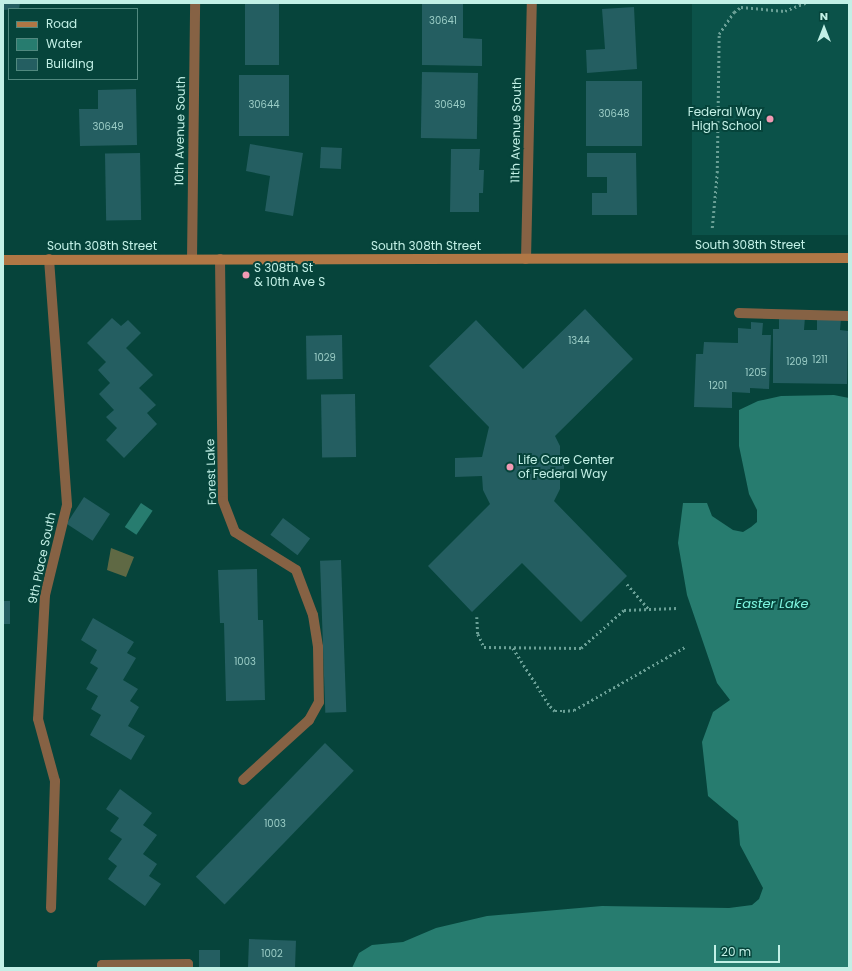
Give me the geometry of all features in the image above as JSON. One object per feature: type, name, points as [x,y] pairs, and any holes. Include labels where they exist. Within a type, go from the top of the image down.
[{"type":"street","name":"10th Avenue South","points":[[192,259],[195,3]]},
{"type":"street","name":"11th Avenue South","points":[[526,259],[532,3]]},
{"type":"street","name":"South 308th Street","points":[[3,260],[849,258]]},
{"type":"street","name":"9th Place South","points":[[49,259],[67,505],[45,595],[38,719],[55,781],[51,908]]},
{"type":"street","name":"Forest Lake","points":[[220,259],[223,502],[235,532],[296,570],[313,615],[319,662],[320,702],[309,720],[243,780]]},
{"type":"street","points":[[739,312],[849,316]]},
{"type":"street","points":[[102,968],[102,965],[188,964],[188,968]]},
{"type":"path","points":[[712,228],[717,173],[719,34],[734,12],[741,7],[785,11],[805,3]]},
{"type":"path","points":[[627,584],[650,609]]},
{"type":"path","points":[[477,617],[478,634],[484,647],[581,648],[624,610],[677,608]]},
{"type":"path","points":[[512,647],[555,711],[574,710],[685,648]]},
{"type":"shaded area","name":"Federal Way High School","points":[[692,3],[849,3],[849,235],[692,235]]},
{"type":"shaded area","points":[[111,548],[134,557],[126,577],[107,570]]},
{"type":"water","name":"Easter Lake","points":[[834,395],[849,398],[849,968],[352,968],[359,953],[372,945],[403,942],[436,928],[487,916],[602,906],[729,908],[752,905],[759,899],[763,888],[740,845],[738,821],[708,796],[702,742],[713,712],[730,700],[717,683],[687,595],[678,543],[683,503],[707,503],[712,516],[733,530],[743,532],[751,527],[757,522],[757,510],[749,494],[739,446],[739,410],[758,401],[781,396]]},
{"type":"water","points":[[141,503],[153,511],[136,535],[125,527]]},
{"type":"building","points":[[3,3],[20,3],[19,8],[8,8],[8,10],[3,10]]},
{"type":"building","points":[[245,3],[279,3],[279,65],[245,65]]},
{"type":"building","points":[[422,3],[463,3],[463,38],[482,39],[482,66],[422,65]]},
{"type":"building","points":[[634,7],[637,69],[587,73],[586,50],[605,49],[602,9]]},
{"type":"building","points":[[422,72],[478,73],[477,139],[421,138]]},
{"type":"building","points":[[239,75],[289,75],[289,136],[239,136]]},
{"type":"building","points":[[586,81],[642,81],[642,146],[586,146]]},
{"type":"building","points":[[136,89],[137,145],[80,146],[79,109],[98,109],[98,90]]},
{"type":"building","points":[[250,144],[303,153],[293,216],[265,211],[270,176],[246,171]]},
{"type":"building","points":[[321,147],[342,148],[341,169],[320,168]]},
{"type":"building","points":[[451,149],[480,149],[479,170],[484,170],[483,193],[479,193],[479,212],[450,212]]},
{"type":"building","points":[[140,153],[141,220],[106,221],[105,154]]},
{"type":"building","points":[[587,153],[636,153],[637,215],[592,215],[592,193],[607,193],[607,177],[587,177]]},
{"type":"building","name":"Life Care Center of Federal Way","points":[[585,309],[633,359],[555,436],[560,446],[560,458],[564,458],[564,477],[560,477],[560,489],[554,501],[627,576],[581,622],[522,563],[472,612],[428,566],[490,504],[483,490],[482,476],[455,477],[455,458],[482,457],[489,427],[429,366],[476,320],[523,369]]},
{"type":"building","points":[[779,317],[805,317],[804,330],[817,330],[817,318],[841,318],[840,330],[848,331],[847,384],[773,383],[773,329],[779,329]]},
{"type":"building","points":[[112,318],[121,326],[128,320],[141,333],[126,348],[153,375],[139,388],[156,405],[147,413],[157,424],[124,458],[106,440],[117,428],[106,417],[114,410],[99,394],[110,383],[98,370],[106,362],[87,343]]},
{"type":"building","points":[[751,322],[763,323],[762,335],[771,335],[769,389],[750,388],[750,393],[732,392],[732,408],[694,407],[696,354],[703,354],[704,342],[738,343],[738,328],[751,329]]},
{"type":"building","points":[[342,335],[343,379],[307,380],[306,336]]},
{"type":"building","points":[[355,394],[356,457],[322,458],[321,395]]},
{"type":"building","points":[[84,497],[110,514],[93,541],[67,524]]},
{"type":"building","points":[[283,518],[310,538],[298,555],[270,535]]},
{"type":"building","points":[[341,560],[346,712],[325,713],[320,561]]},
{"type":"building","points":[[257,569],[258,620],[263,620],[265,700],[226,701],[224,623],[220,623],[218,570]]},
{"type":"building","points":[[3,601],[10,601],[10,624],[3,624]]},
{"type":"building","points":[[93,618],[134,642],[127,653],[136,658],[123,680],[138,689],[130,701],[139,707],[128,726],[145,736],[131,760],[90,735],[101,715],[91,709],[98,696],[86,689],[98,668],[90,663],[97,650],[81,640]]},
{"type":"building","points":[[325,743],[354,771],[225,905],[196,877]]},
{"type":"building","points":[[120,789],[152,813],[143,825],[157,835],[143,854],[157,864],[149,876],[161,884],[145,906],[108,879],[117,866],[108,859],[122,839],[110,831],[119,818],[106,809]]},
{"type":"building","points":[[249,939],[296,941],[295,968],[248,968]]},
{"type":"building","points":[[199,950],[220,950],[220,968],[199,968]]},
{"type":"place","name":"Federal Way High School","points":[[770,119]]},
{"type":"place","name":"S 308th St & 10th Ave S","points":[[246,275]]},
{"type":"place","name":"Life Care Center of Federal Way","points":[[510,467]]}]
